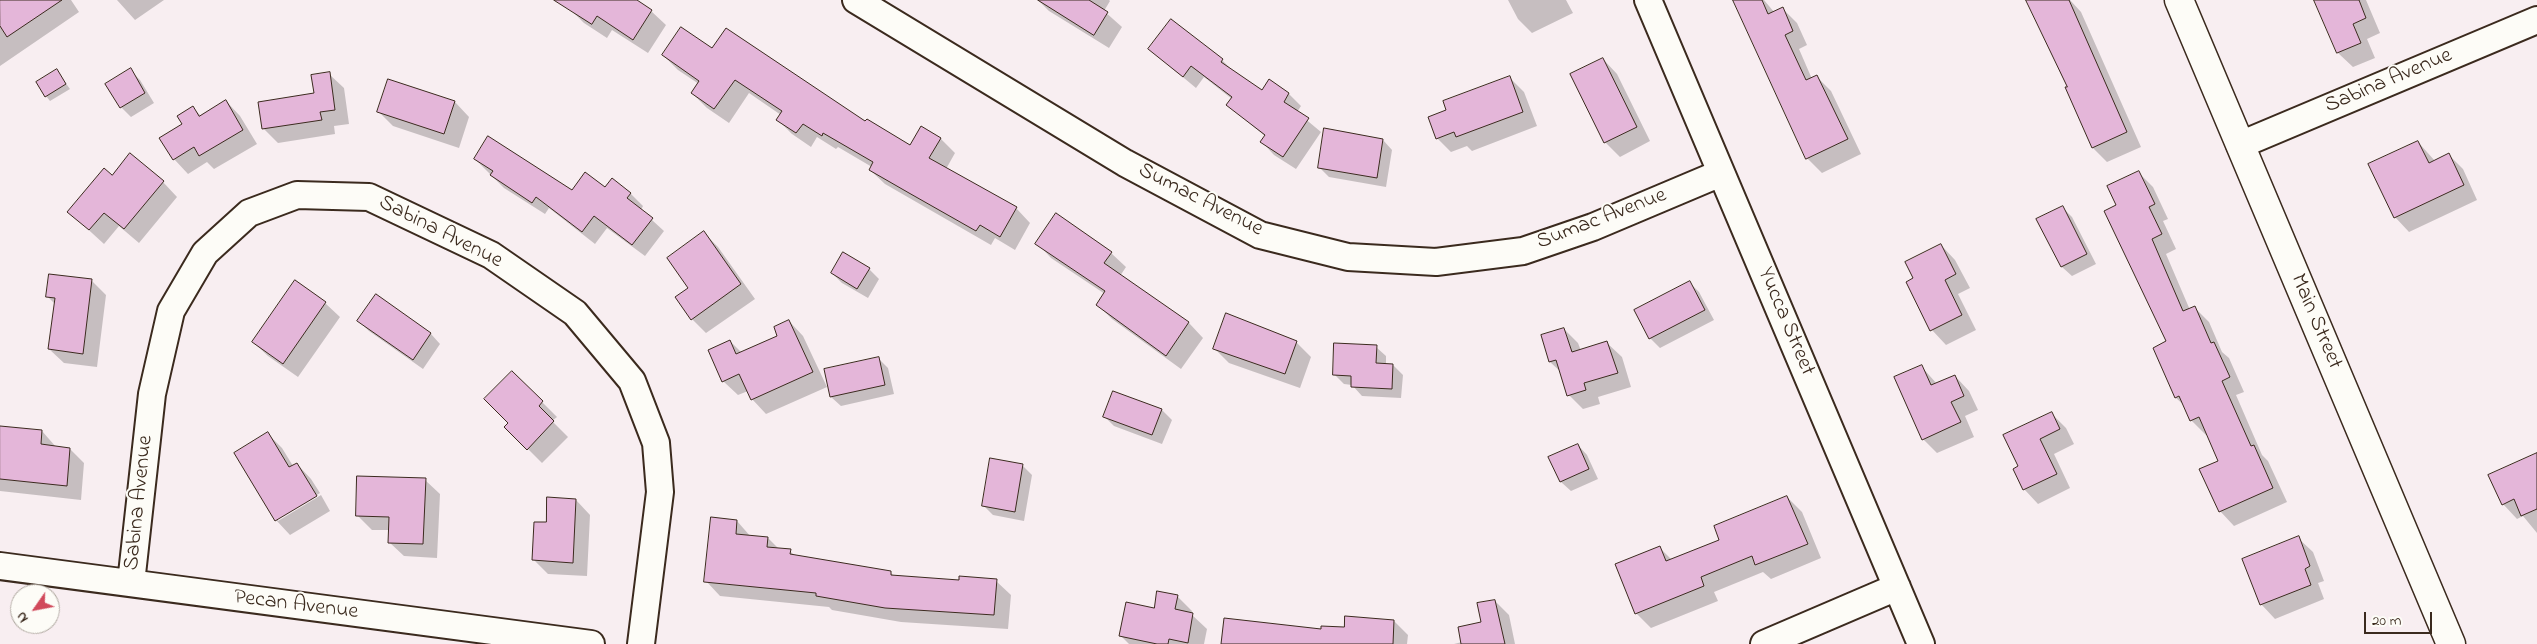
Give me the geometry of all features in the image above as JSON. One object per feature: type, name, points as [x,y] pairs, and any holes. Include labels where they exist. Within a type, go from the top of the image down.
[{"type":"main road","name":"Main Street","points":[[2179,0],[2451,644]]},
{"type":"street","name":"Sumac Avenue","points":[[856,0],[1125,163],[1260,235],[1348,257],[1436,262],[1522,251],[1593,227],[1721,173]]},
{"type":"street","name":"Yucca Street","points":[[1648,0],[1921,644]]},
{"type":"street","name":"Sabina Avenue","points":[[2240,145],[2537,20]]},
{"type":"street","name":"Sabina Avenue","points":[[131,583],[152,394],[172,311],[205,253],[249,214],[297,195],[369,197],[491,255],[575,313],[632,381],[656,443],[660,492],[641,644]]},
{"type":"street","name":"Pecan Avenue","points":[[0,566],[192,593],[591,644]]},
{"type":"street","points":[[1764,644],[1898,587]]},
{"type":"building","points":[[0,0],[62,0],[7,37],[0,26]]},
{"type":"building","points":[[554,0],[637,0],[652,10],[633,40],[597,16],[592,24]]},
{"type":"building","points":[[1038,0],[1089,0],[1108,12],[1094,35]]},
{"type":"building","points":[[1733,0],[1762,0],[1768,14],[1783,7],[1793,31],[1785,35],[1806,80],[1817,75],[1848,139],[1806,159]]},
{"type":"building","points":[[2026,0],[2069,0],[2127,132],[2092,148],[2065,87],[2067,87]]},
{"type":"building","points":[[2314,0],[2359,0],[2366,18],[2353,24],[2361,43],[2337,53]]},
{"type":"building","points":[[1171,19],[1223,59],[1221,62],[1262,90],[1269,79],[1289,93],[1284,102],[1309,118],[1283,157],[1260,142],[1265,135],[1226,105],[1232,97],[1191,66],[1183,77],[1148,49]]},
{"type":"building","points":[[681,27],[712,48],[726,28],[865,121],[867,119],[910,145],[921,126],[941,138],[929,158],[1017,207],[1000,237],[980,225],[976,231],[869,170],[873,162],[823,133],[822,136],[803,124],[796,133],[776,120],[782,111],[735,80],[714,109],[691,93],[699,81],[662,55]]},
{"type":"building","points":[[1603,58],[1637,127],[1604,143],[1570,74]]},
{"type":"building","points":[[131,68],[145,93],[120,108],[105,84]]},
{"type":"building","points":[[57,69],[66,84],[45,97],[36,82]]},
{"type":"building","points":[[330,72],[335,110],[320,112],[322,120],[262,129],[258,102],[314,93],[311,75]]},
{"type":"building","points":[[1510,76],[1523,112],[1456,137],[1454,132],[1436,139],[1428,117],[1446,110],[1443,101]]},
{"type":"building","points":[[388,79],[455,101],[444,134],[377,112]]},
{"type":"building","points":[[226,100],[243,130],[199,156],[194,147],[173,160],[159,138],[182,124],[177,116],[193,106],[199,116]]},
{"type":"building","points":[[1324,128],[1383,139],[1377,178],[1318,168]]},
{"type":"building","points":[[488,136],[572,190],[585,172],[605,187],[612,178],[631,193],[627,198],[653,218],[632,245],[594,216],[582,232],[536,197],[532,203],[490,175],[493,171],[474,159]]},
{"type":"building","points":[[2418,141],[2429,163],[2449,153],[2464,185],[2394,218],[2368,164]]},
{"type":"building","points":[[130,153],[164,181],[124,229],[104,213],[89,230],[67,212],[104,168],[112,175]]},
{"type":"building","points":[[2139,171],[2155,204],[2149,207],[2162,234],[2152,239],[2183,311],[2195,306],[2211,343],[2214,342],[2230,377],[2222,381],[2251,446],[2254,445],[2273,488],[2219,512],[2199,469],[2218,461],[2199,417],[2190,421],[2179,396],[2175,398],[2153,348],[2166,341],[2104,211],[2116,205],[2107,186]]},
{"type":"building","points":[[2063,206],[2087,254],[2061,267],[2036,219]]},
{"type":"building","points":[[1056,213],[1112,252],[1104,263],[1189,322],[1166,356],[1096,305],[1105,291],[1035,244]]},
{"type":"building","points":[[704,231],[741,284],[691,320],[675,297],[688,288],[667,258]]},
{"type":"building","points":[[1941,244],[1956,274],[1945,280],[1962,315],[1930,331],[1906,282],[1913,278],[1905,262]]},
{"type":"building","points":[[843,252],[870,268],[857,289],[831,273]]},
{"type":"building","points":[[49,274],[92,279],[83,354],[48,349],[55,298],[46,297]]},
{"type":"building","points":[[295,280],[326,302],[283,364],[252,342]]},
{"type":"building","points":[[1690,281],[1705,310],[1649,339],[1634,310]]},
{"type":"building","points":[[376,294],[431,333],[413,360],[357,321]]},
{"type":"building","points":[[1226,313],[1297,341],[1285,374],[1213,349]]},
{"type":"building","points":[[789,320],[813,372],[751,400],[739,374],[722,382],[708,350],[730,340],[736,354],[777,336],[774,327]]},
{"type":"building","points":[[1564,328],[1572,352],[1607,341],[1618,373],[1584,383],[1586,390],[1567,396],[1556,360],[1549,362],[1541,335]]},
{"type":"building","points":[[1334,343],[1377,345],[1376,363],[1393,364],[1392,389],[1351,387],[1351,376],[1333,375]]},
{"type":"building","points":[[879,357],[885,385],[830,397],[824,369]]},
{"type":"building","points":[[1922,365],[1931,385],[1955,375],[1964,396],[1951,402],[1961,422],[1922,440],[1894,377]]},
{"type":"building","points":[[512,371],[543,401],[539,406],[554,421],[527,450],[504,427],[508,423],[484,399]]},
{"type":"building","points":[[1113,391],[1162,409],[1152,435],[1103,417]]},
{"type":"building","points":[[2052,412],[2060,429],[2040,439],[2057,474],[2023,490],[2013,469],[2018,466],[2003,435]]},
{"type":"building","points":[[0,426],[42,430],[41,444],[70,448],[67,486],[0,479]]},
{"type":"building","points":[[268,432],[289,467],[297,463],[317,496],[275,521],[234,453]]},
{"type":"building","points":[[1578,444],[1589,469],[1560,482],[1548,457]]},
{"type":"building","points":[[2537,453],[2537,509],[2521,516],[2514,499],[2502,505],[2488,475]]},
{"type":"building","points":[[990,458],[1023,464],[1015,512],[982,506]]},
{"type":"building","points":[[357,476],[426,478],[423,544],[388,543],[389,517],[356,516]]},
{"type":"building","points":[[1787,496],[1808,544],[1755,565],[1752,556],[1701,577],[1704,586],[1635,614],[1615,564],[1660,546],[1666,561],[1719,540],[1714,526]]},
{"type":"building","points":[[547,497],[576,499],[573,563],[532,560],[534,522],[546,522]]},
{"type":"building","points":[[711,517],[737,520],[736,534],[768,537],[767,547],[791,549],[790,554],[891,571],[891,575],[959,580],[959,576],[997,579],[994,615],[885,608],[816,596],[816,593],[704,582]]},
{"type":"building","points":[[2299,536],[2310,566],[2305,569],[2311,585],[2260,605],[2242,559]]},
{"type":"building","points":[[1157,591],[1178,595],[1175,609],[1193,613],[1188,643],[1169,639],[1168,644],[1157,644],[1119,636],[1126,602],[1154,608]]},
{"type":"building","points":[[1495,600],[1505,644],[1461,644],[1458,627],[1481,622],[1477,603]]},
{"type":"building","points":[[1345,616],[1394,620],[1393,644],[1221,644],[1224,618],[1321,629],[1321,626],[1344,627]]}]
